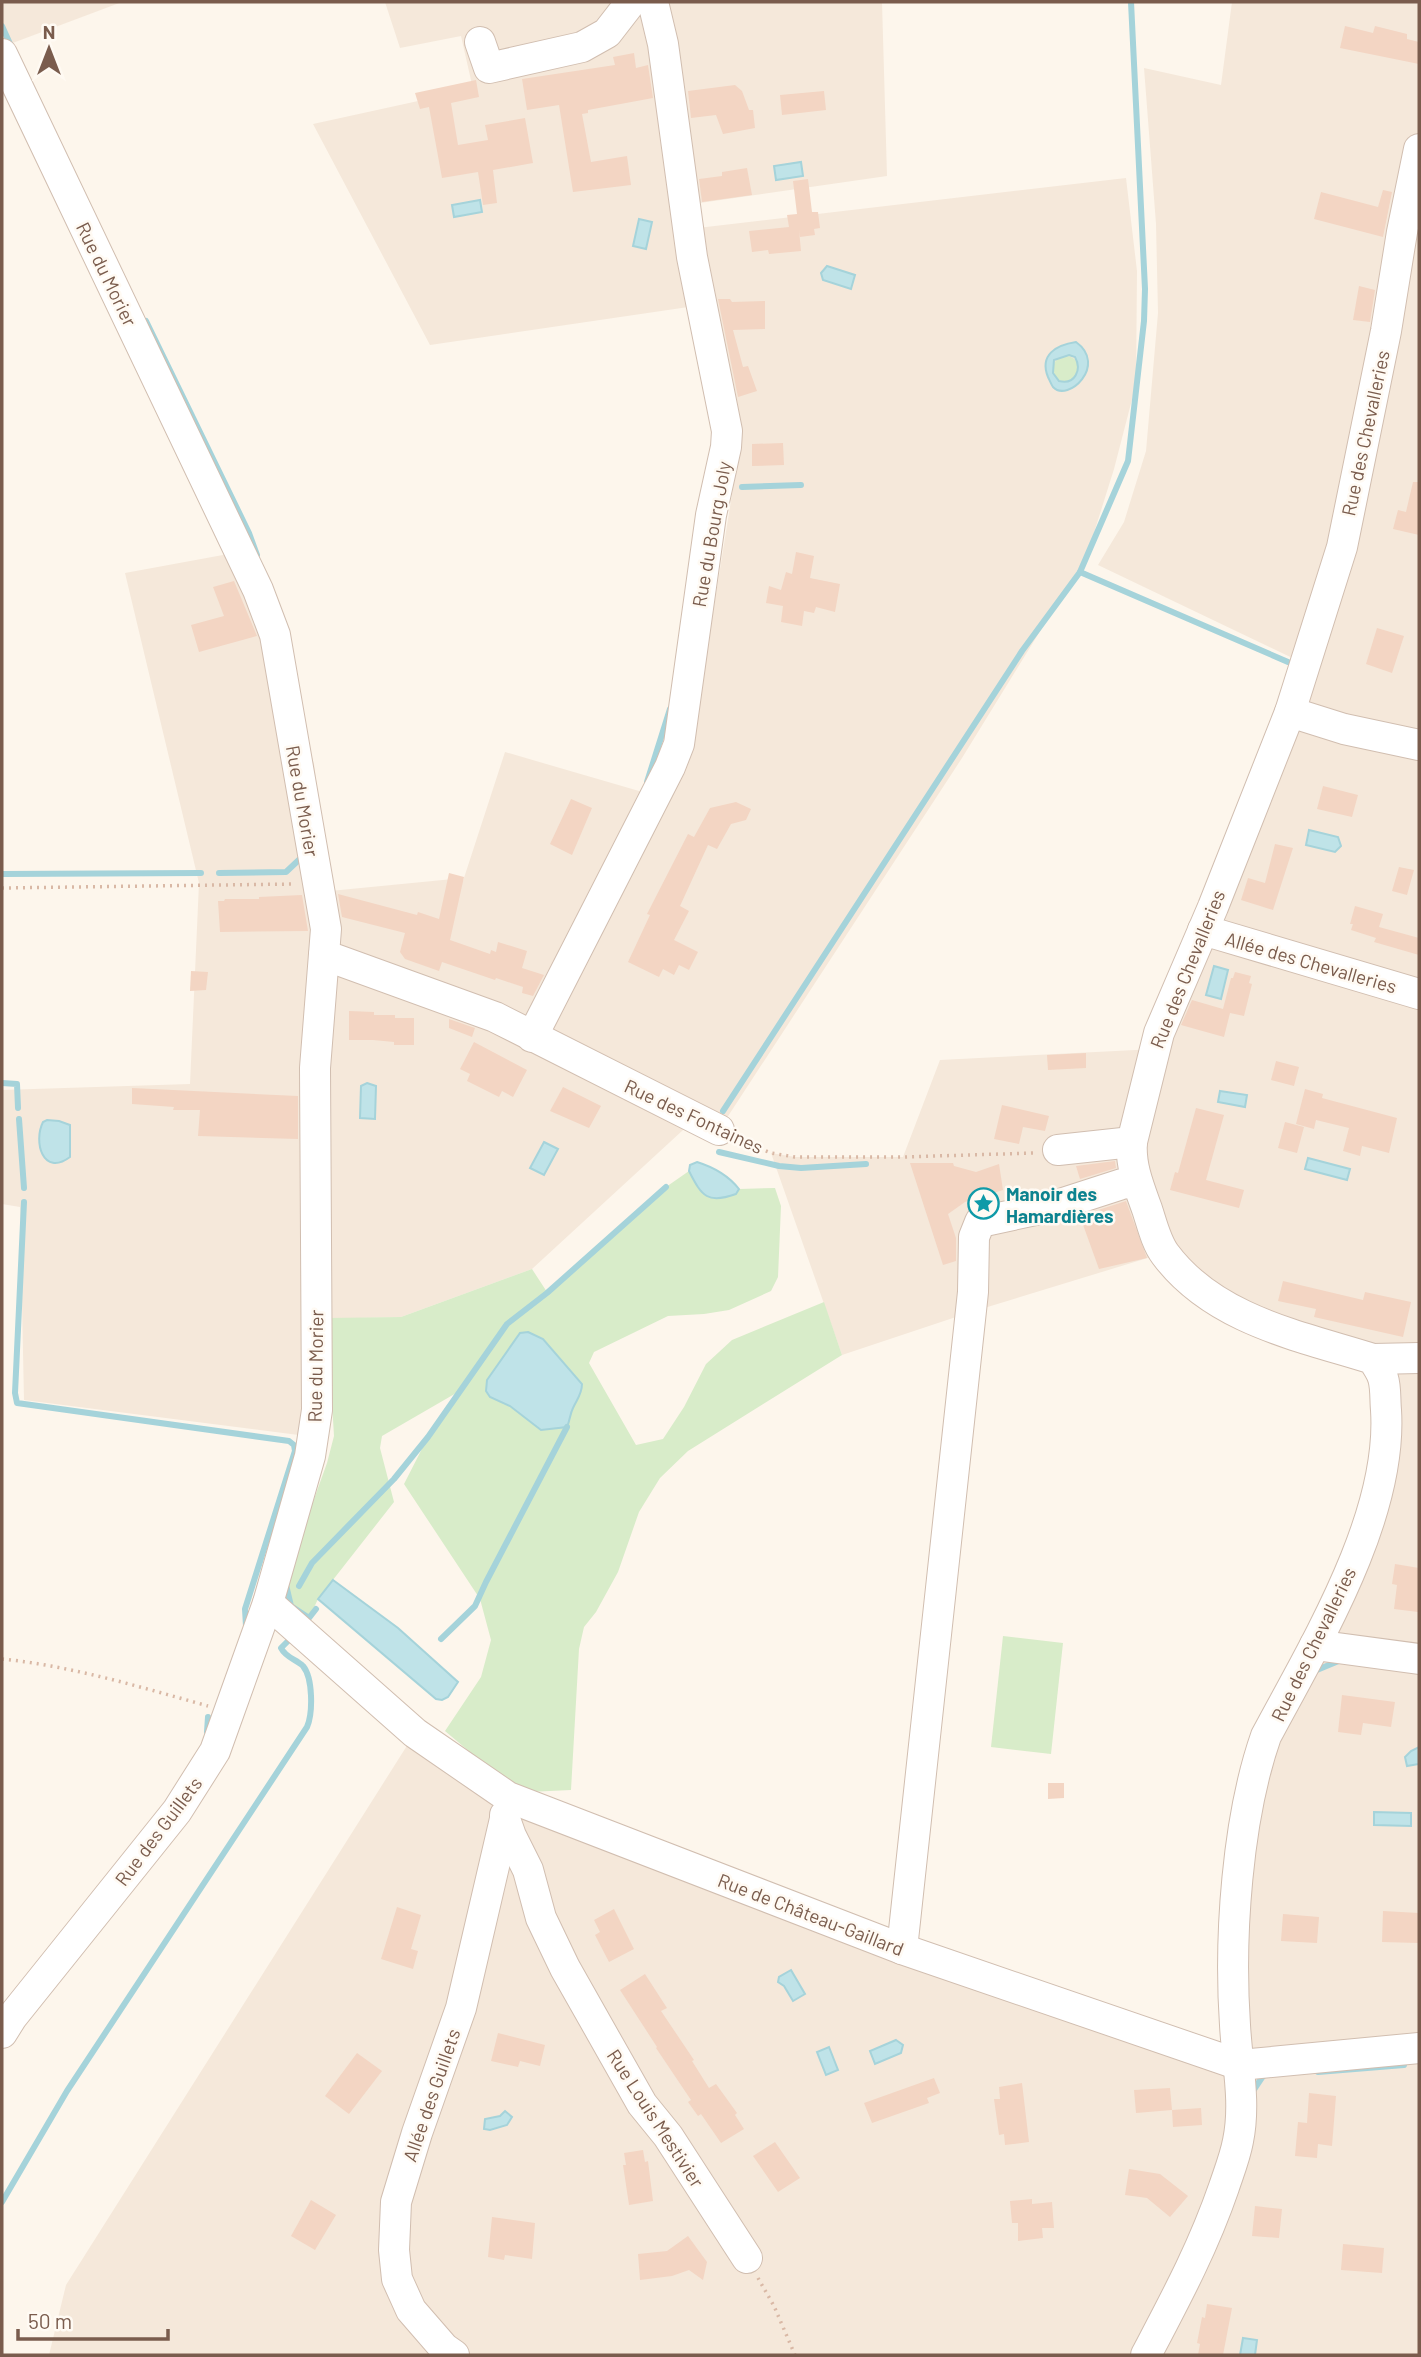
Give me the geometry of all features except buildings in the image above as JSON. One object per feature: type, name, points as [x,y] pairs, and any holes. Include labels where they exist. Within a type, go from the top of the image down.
[{"type":"street","points":[[480,42],[489,68],[582,47],[607,33],[631,2]]},
{"type":"street","name":"Rue du Bourg Joly","points":[[532,1037],[670,767],[679,744],[711,515],[726,447],[727,431],[692,257],[663,44],[653,2]]},
{"type":"street","name":"Rue du Morier","points":[[2,54],[258,590],[275,635],[326,929],[315,1068],[317,1410],[303,1485],[268,1603]]},
{"type":"street","name":"Rue des Chevalleries","points":[[1146,2355],[1201,2249],[1239,2140],[1240,2065],[1235,2026],[1234,1983],[1237,1891],[1244,1826],[1259,1757],[1266,1736],[1335,1605],[1360,1545],[1383,1472],[1387,1432],[1384,1378],[1373,1359],[1243,1316],[1209,1298],[1164,1253],[1137,1182],[1131,1152],[1132,1142],[1159,1033],[1290,712],[1342,547],[1384,343],[1419,149]]},
{"type":"street","points":[[1290,712],[1344,729],[1419,745]]},
{"type":"street","name":"Allée des Chevalleries","points":[[1203,930],[1419,994]]},
{"type":"street","name":"Rue des Fontaines","points":[[324,955],[495,1017],[719,1130]]},
{"type":"street","points":[[1058,1150],[1132,1142]]},
{"type":"street","points":[[902,1950],[973,1292],[974,1237],[980,1222],[1054,1206],[1122,1184],[1137,1182]]},
{"type":"street","points":[[1373,1359],[1419,1358]]},
{"type":"street","name":"Rue des Guillets","points":[[2,2033],[177,1811],[215,1751],[268,1603]]},
{"type":"street","name":"Rue de Château-Gaillard","points":[[268,1603],[415,1733],[506,1808],[902,1950],[1240,2065],[1419,2048]]},
{"type":"street","points":[[1315,1645],[1419,1659]]},
{"type":"street","name":"Rue Louis Mestivier","points":[[506,1808],[528,1870],[541,1918],[565,1968],[642,2104],[668,2136],[747,2258]]},
{"type":"street","name":"Allée des Guillets","points":[[454,2355],[444,2348],[411,2310],[397,2279],[394,2250],[396,2202],[416,2133],[461,2008],[506,1808]]},
{"type":"path","points":[[2,888],[318,884]]},
{"type":"path","name":"Rue des Fontaines","points":[[719,1130],[771,1153],[795,1157],[1016,1155],[1058,1150]]},
{"type":"path","points":[[2,1659],[25,1661],[117,1680],[231,1712]]},
{"type":"path","points":[[747,2258],[774,2306],[794,2355]]},
{"type":"shaded area","points":[[2,2],[122,2],[2,47]]},
{"type":"shaded area","points":[[385,2],[882,2],[887,176],[686,205],[689,229],[1126,178],[1137,271],[1136,384],[1114,469],[1087,555],[962,758],[719,1130],[695,1119],[532,1269],[401,1317],[316,1319],[314,1437],[24,1400],[20,1207],[2,1204],[2,1090],[190,1084],[199,883],[125,573],[250,550],[314,764],[330,891],[453,879],[463,881],[505,752],[670,800],[692,744],[733,488],[733,433],[702,305],[430,345],[313,124],[473,89],[461,36],[400,48]]},
{"type":"shaded area","points":[[1232,2],[1419,2],[1419,2355],[49,2355],[66,2285],[415,1733],[508,1797],[1240,2064],[1244,1826],[1360,1545],[1384,1378],[1279,1329],[1164,1253],[842,1355],[771,1153],[795,1157],[903,1157],[940,1060],[1155,1049],[1305,664],[1098,565],[1124,522],[1146,451],[1158,313],[1156,224],[1144,68],[1221,85]]},
{"type":"green space","points":[[1066,356],[1076,359],[1079,369],[1076,379],[1066,382],[1056,379],[1053,369],[1056,359]]},
{"type":"green space","points":[[689,1171],[702,1192],[712,1198],[736,1194],[739,1189],[775,1188],[781,1206],[778,1277],[771,1291],[729,1310],[668,1316],[594,1352],[589,1363],[636,1445],[663,1439],[684,1407],[706,1364],[732,1340],[824,1302],[842,1355],[688,1451],[660,1478],[639,1512],[618,1572],[596,1612],[584,1627],[579,1649],[571,1790],[528,1792],[503,1780],[445,1731],[481,1677],[491,1640],[480,1599],[404,1484],[428,1437],[458,1392],[382,1436],[380,1448],[394,1502],[318,1599],[309,1618],[290,1600],[287,1574],[334,1436],[327,1318],[401,1317],[532,1269],[547,1292],[666,1187]]},
{"type":"green space","points":[[1003,1636],[1063,1643],[1051,1754],[991,1747]]},
{"type":"water","points":[[801,162],[803,176],[776,180],[774,166]]},
{"type":"water","points":[[480,200],[482,212],[454,217],[452,205]]},
{"type":"water","points":[[639,219],[652,222],[646,249],[633,246]]},
{"type":"water","points":[[827,266],[855,275],[851,289],[823,280],[821,273]]},
{"type":"water","points":[[1076,342],[1085,351],[1087,371],[1075,386],[1060,391],[1051,384],[1046,363],[1051,352]],"holes":[[[1069,355],[1075,357],[1078,367],[1076,375],[1069,381],[1059,381],[1053,373],[1054,360]]]},
{"type":"water","points":[[1309,830],[1338,837],[1341,846],[1335,852],[1306,845]]},
{"type":"water","points":[[1214,966],[1228,970],[1221,999],[1206,995]]},
{"type":"water","points":[[367,1083],[376,1086],[375,1119],[360,1118],[361,1086]]},
{"type":"water","points":[[1220,1091],[1247,1095],[1245,1107],[1218,1102]]},
{"type":"water","points":[[47,1120],[70,1125],[70,1157],[61,1162],[53,1163],[47,1160],[40,1147],[40,1130],[43,1122]]},
{"type":"water","points":[[544,1142],[558,1149],[544,1175],[530,1168]]},
{"type":"water","points":[[1308,1158],[1350,1169],[1347,1180],[1305,1169]]},
{"type":"water","points":[[697,1162],[730,1180],[739,1189],[736,1194],[712,1198],[702,1192],[689,1171],[690,1165]]},
{"type":"water","points":[[528,1332],[543,1339],[582,1384],[567,1427],[541,1430],[510,1406],[490,1397],[486,1391],[487,1380],[520,1333]]},
{"type":"water","points":[[333,1580],[398,1628],[458,1682],[448,1697],[436,1699],[318,1599]]},
{"type":"water","points":[[1419,1747],[1419,1764],[1407,1766],[1405,1757]]},
{"type":"water","points":[[1374,1812],[1411,1813],[1411,1826],[1374,1825]]},
{"type":"water","points":[[791,1970],[805,1994],[793,2001],[784,1986],[778,1982],[779,1977]]},
{"type":"water","points":[[896,2040],[903,2045],[901,2053],[875,2064],[870,2051]]},
{"type":"water","points":[[829,2047],[838,2070],[826,2075],[817,2052]]},
{"type":"water","points":[[505,2111],[512,2117],[507,2125],[484,2129],[485,2119],[500,2116]]},
{"type":"water","points":[[1243,2338],[1257,2340],[1255,2355],[1240,2355]]},
{"type":"waterway","points":[[723,1111],[1022,651],[1080,572],[1128,461],[1144,321],[1145,289],[1131,2]]},
{"type":"waterway","points":[[2,26],[11,46]]},
{"type":"waterway","points":[[146,321],[249,533],[257,555]]},
{"type":"waterway","points":[[742,487],[801,485]]},
{"type":"waterway","points":[[1080,572],[1288,662]]},
{"type":"waterway","points":[[647,782],[670,709]]},
{"type":"waterway","points":[[219,873],[286,872],[303,856]]},
{"type":"waterway","points":[[2,874],[201,873]]},
{"type":"waterway","points":[[2,1083],[17,1084],[18,1108]]},
{"type":"waterway","points":[[19,1119],[24,1188]]},
{"type":"waterway","points":[[719,1152],[779,1166],[801,1168],[866,1164]]},
{"type":"waterway","points":[[299,1586],[312,1563],[394,1479],[428,1437],[507,1324],[547,1293],[666,1187]]},
{"type":"waterway","points":[[24,1202],[15,1393],[17,1403],[289,1441],[294,1445],[295,1451],[245,1609],[246,1626]]},
{"type":"waterway","points":[[441,1639],[475,1606],[567,1427]]},
{"type":"waterway","points":[[286,1585],[291,1606],[309,1618],[316,1609]]},
{"type":"waterway","points":[[2,2202],[67,2091],[307,1727],[311,1705],[309,1679],[303,1666],[281,1648],[292,1637]]},
{"type":"waterway","points":[[1312,1672],[1341,1660]]},
{"type":"waterway","points":[[207,1732],[208,1717]]},
{"type":"waterway","points":[[1318,2072],[1404,2065]]},
{"type":"waterway","points":[[1253,2091],[1263,2076],[1269,2074]]},
{"type":"place","name":"Manoir des Hamardières","points":[[983,1204]]}]
